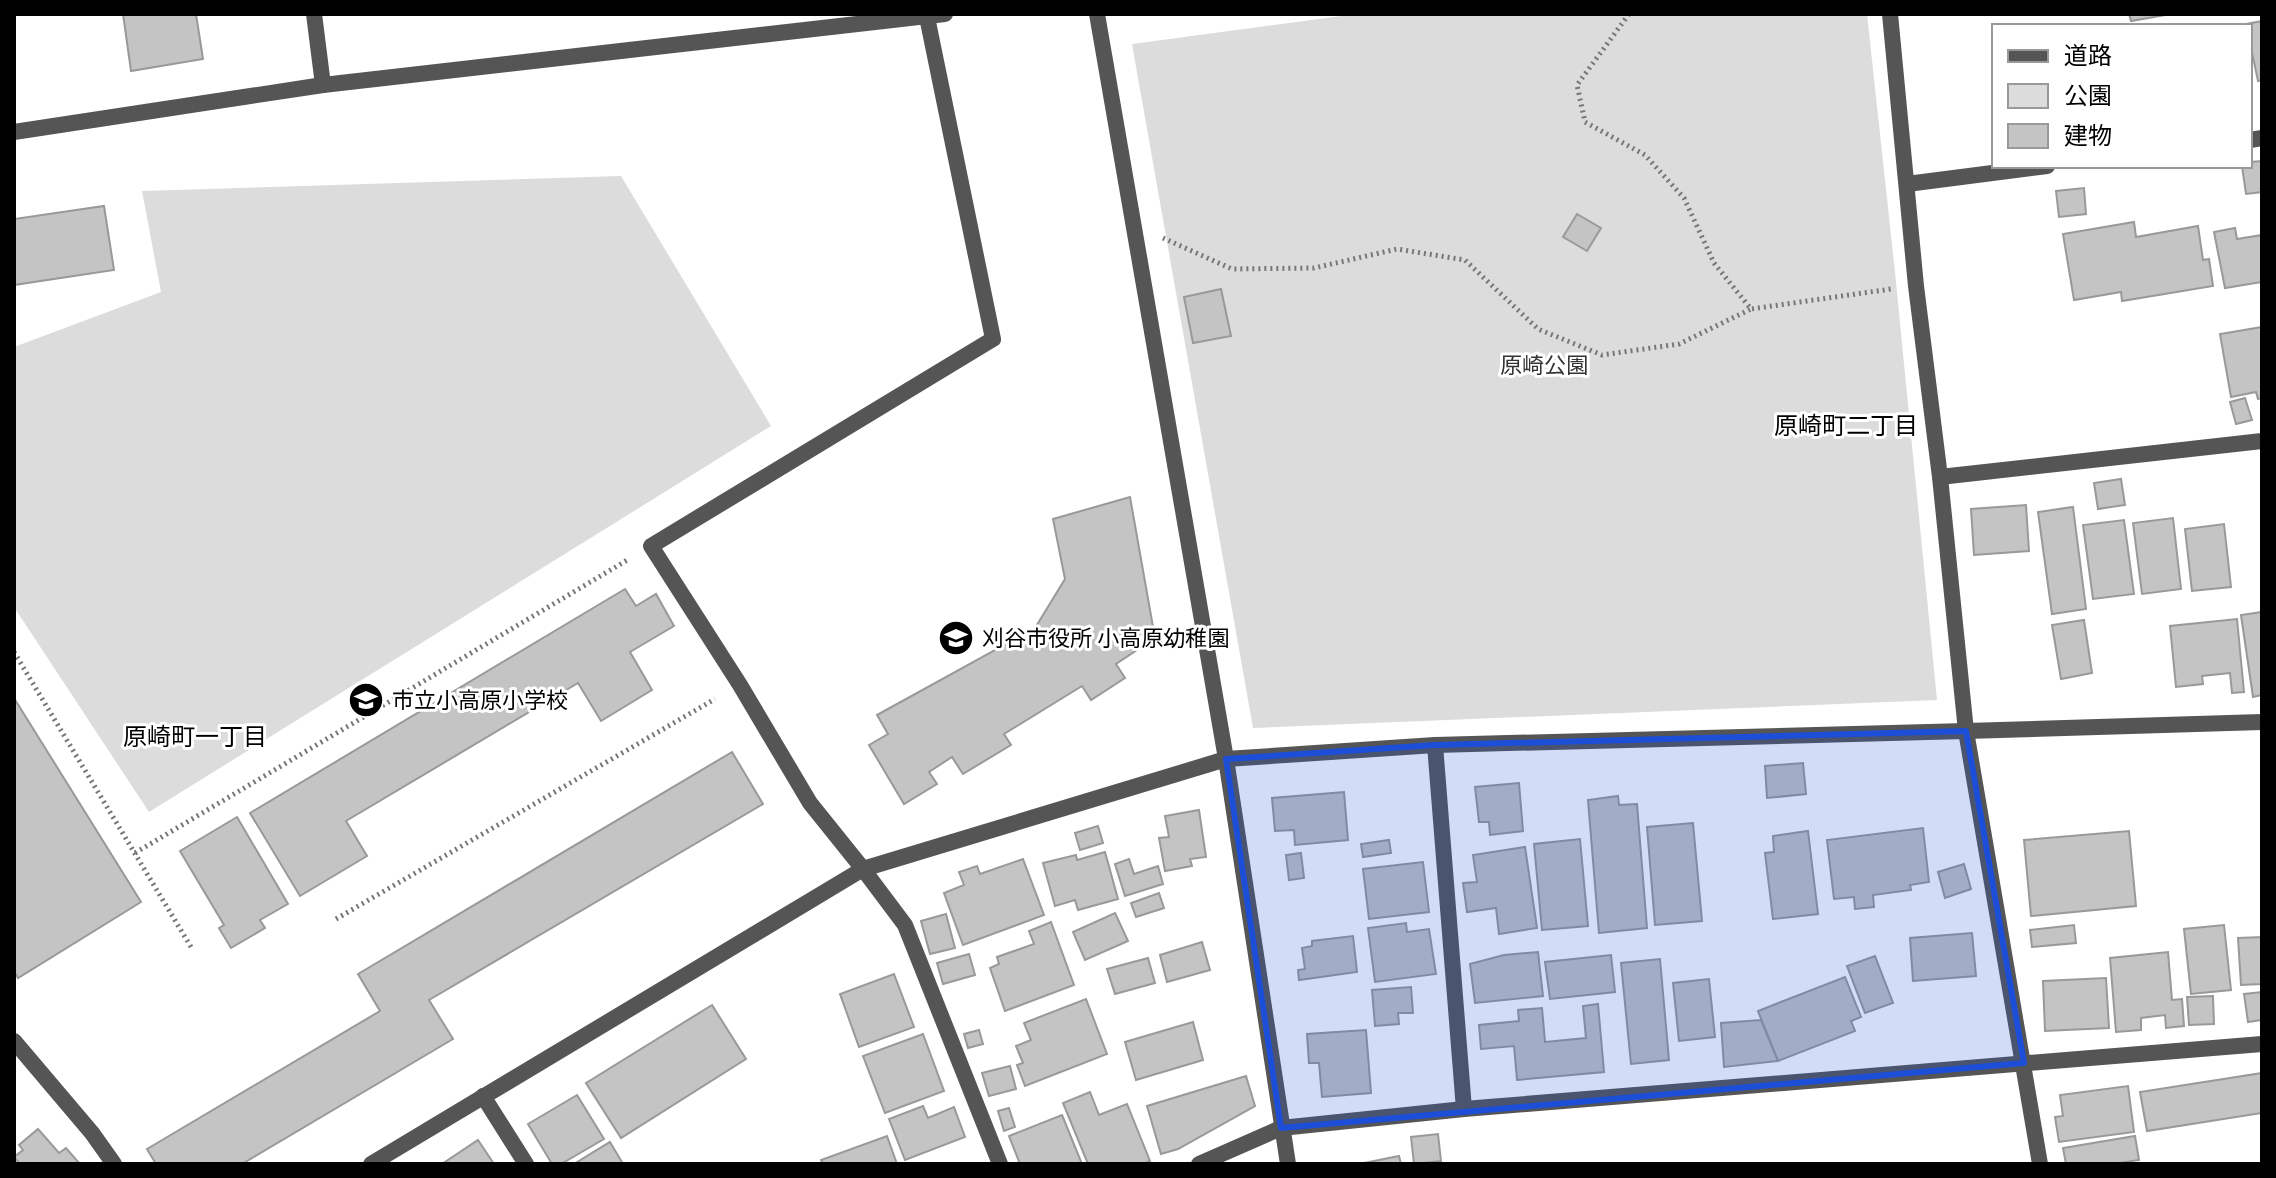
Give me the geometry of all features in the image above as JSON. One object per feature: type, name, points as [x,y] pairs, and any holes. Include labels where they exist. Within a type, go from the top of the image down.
[{"type":"street","points":[[314,14],[323,85]]},
{"type":"street","points":[[14,132],[323,85],[945,14]]},
{"type":"street","points":[[1097,14],[1226,759],[1288,1164]]},
{"type":"street","points":[[1890,14],[1916,286],[1940,477],[1966,731],[2040,1164]]},
{"type":"street","points":[[927,17],[993,339],[651,546],[740,685],[810,803],[905,925],[1000,1164]]},
{"type":"street","points":[[1907,184],[2031,168]]},
{"type":"street","points":[[1940,477],[2262,441]]},
{"type":"street","points":[[371,1164],[863,869],[1226,759],[1435,745],[2262,722]]},
{"type":"street","points":[[1435,745],[1464,1109]]},
{"type":"street","points":[[14,1041],[92,1133],[114,1164]]},
{"type":"street","points":[[1199,1164],[1281,1128],[1464,1109],[2262,1044]]},
{"type":"street","points":[[483,1096],[526,1164]]},
{"type":"path","points":[[1629,14],[1577,85],[1585,122],[1645,155],[1684,198],[1714,263],[1751,309]]},
{"type":"path","points":[[1134,225],[1232,269],[1314,268],[1397,249],[1465,260],[1538,329],[1602,355],[1679,344],[1751,309],[1916,286]]},
{"type":"path","points":[[135,853],[651,546]]},
{"type":"path","points":[[14,652],[191,947]]},
{"type":"path","points":[[336,919],[740,685]]},
{"type":"highlighted area","points":[[1966,731],[2024,1063],[1281,1128],[1226,759],[1435,745]]},
{"type":"green space","name":"原崎公園","points":[[1357,14],[1867,14],[1937,700],[1253,728],[1132,44]]},
{"type":"green space","points":[[621,176],[771,426],[149,812],[14,607],[14,347],[161,292],[142,191]]},
{"type":"building","points":[[123,14],[196,14],[203,59],[131,71]]},
{"type":"building","points":[[2129,14],[2171,14],[2131,21]]},
{"type":"building","points":[[2262,21],[2262,80],[2258,81],[2252,52],[2252,24],[2246,24]]},
{"type":"building","points":[[2262,161],[2262,192],[2246,194],[2242,168],[2252,168],[2252,162]]},
{"type":"building","points":[[2084,188],[2086,214],[2059,217],[2056,191]]},
{"type":"building","points":[[104,206],[114,270],[14,285],[14,219]]},
{"type":"building","points":[[1577,214],[1601,228],[1587,251],[1563,237]]},
{"type":"building","points":[[2134,222],[2136,237],[2198,226],[2203,260],[2209,259],[2213,286],[2122,301],[2121,292],[2074,300],[2063,234]]},
{"type":"building","points":[[2235,228],[2237,239],[2262,235],[2262,282],[2225,288],[2214,232]]},
{"type":"building","points":[[1221,289],[1231,336],[1193,343],[1184,297]]},
{"type":"building","points":[[2262,327],[2262,398],[2258,399],[2256,392],[2231,397],[2220,334]]},
{"type":"building","points":[[2245,398],[2252,420],[2236,424],[2230,402]]},
{"type":"building","points":[[2121,479],[2125,505],[2098,509],[2094,483]]},
{"type":"building","points":[[1130,497],[1155,638],[1116,664],[1125,678],[1091,700],[1082,686],[1004,734],[1011,745],[963,774],[952,757],[929,772],[937,784],[904,804],[869,745],[888,734],[877,715],[1035,628],[1065,579],[1053,519]]},
{"type":"building","points":[[2026,505],[2029,551],[1974,555],[1971,509]]},
{"type":"building","points":[[2073,507],[2086,609],[2052,614],[2038,512]]},
{"type":"building","points":[[2173,518],[2181,589],[2142,594],[2133,523]]},
{"type":"building","points":[[2124,520],[2134,594],[2093,599],[2083,525]]},
{"type":"building","points":[[2224,524],[2231,587],[2192,591],[2185,529]]},
{"type":"building","points":[[625,589],[636,606],[656,594],[674,626],[630,652],[652,690],[601,721],[578,683],[346,821],[367,856],[300,896],[250,813]]},
{"type":"building","points":[[2262,612],[2262,695],[2253,697],[2241,615]]},
{"type":"building","points":[[2237,619],[2244,692],[2232,693],[2230,673],[2202,676],[2203,684],[2176,687],[2170,626]]},
{"type":"building","points":[[2084,620],[2092,673],[2061,679],[2052,625]]},
{"type":"building","points":[[14,698],[141,902],[18,978],[14,971]]},
{"type":"building","points":[[732,752],[763,804],[429,1000],[453,1039],[242,1164],[156,1164],[147,1149],[380,1011],[358,974]]},
{"type":"building","points":[[1803,763],[1806,794],[1767,798],[1765,766]]},
{"type":"building","points":[[1519,783],[1523,831],[1490,835],[1489,822],[1479,822],[1475,787]]},
{"type":"building","points":[[1344,792],[1348,840],[1295,845],[1294,830],[1275,831],[1272,798]]},
{"type":"building","points":[[1618,796],[1619,805],[1637,804],[1647,928],[1599,933],[1588,800]]},
{"type":"building","points":[[1199,810],[1206,857],[1190,859],[1192,866],[1165,871],[1159,838],[1169,837],[1165,816]]},
{"type":"building","points":[[237,817],[288,904],[260,920],[265,928],[231,948],[219,928],[224,925],[180,851]]},
{"type":"building","points":[[1693,823],[1702,921],[1655,925],[1647,827]]},
{"type":"building","points":[[1098,826],[1103,843],[1080,850],[1075,833]]},
{"type":"building","points":[[1923,828],[1929,882],[1910,885],[1911,890],[1873,895],[1874,907],[1855,909],[1854,897],[1834,899],[1827,840]]},
{"type":"building","points":[[1808,831],[1818,914],[1773,919],[1765,853],[1774,852],[1773,836]]},
{"type":"building","points":[[2129,831],[2136,906],[2031,916],[2024,840]]},
{"type":"building","points":[[1580,839],[1588,926],[1542,930],[1534,844]]},
{"type":"building","points":[[1389,840],[1391,853],[1363,857],[1361,844]]},
{"type":"building","points":[[1525,847],[1537,928],[1499,934],[1496,908],[1467,912],[1463,883],[1477,882],[1473,855]]},
{"type":"building","points":[[1105,852],[1118,899],[1078,910],[1075,900],[1055,906],[1043,863],[1076,855],[1077,860]]},
{"type":"building","points":[[1301,853],[1304,878],[1289,880],[1286,855]]},
{"type":"building","points":[[1023,859],[1044,915],[963,945],[944,893],[964,885],[959,872],[977,866],[980,874]]},
{"type":"building","points":[[1129,859],[1134,874],[1158,866],[1163,884],[1125,896],[1115,864]]},
{"type":"building","points":[[1423,862],[1429,912],[1369,919],[1363,869]]},
{"type":"building","points":[[1964,864],[1971,889],[1945,898],[1938,872]]},
{"type":"building","points":[[1159,893],[1164,908],[1136,917],[1131,903]]},
{"type":"building","points":[[1115,913],[1128,941],[1085,960],[1073,932]]},
{"type":"building","points":[[946,914],[955,948],[930,954],[921,921]]},
{"type":"building","points":[[1051,922],[1074,985],[1005,1011],[990,968],[999,964],[997,957],[1034,944],[1029,931]]},
{"type":"building","points":[[1406,923],[1407,932],[1429,929],[1436,974],[1375,982],[1368,928]]},
{"type":"building","points":[[2074,925],[2076,943],[2032,947],[2030,930]]},
{"type":"building","points":[[2224,925],[2231,990],[2191,994],[2184,929]]},
{"type":"building","points":[[1972,933],[1976,976],[1913,981],[1910,938]]},
{"type":"building","points":[[1353,936],[1357,972],[1299,980],[1298,970],[1305,969],[1302,948],[1312,946],[1312,941]]},
{"type":"building","points":[[2262,937],[2262,984],[2241,985],[2238,938]]},
{"type":"building","points":[[1202,942],[1210,970],[1167,982],[1160,955]]},
{"type":"building","points":[[1538,952],[1543,996],[1475,1003],[1470,964],[1504,955]]},
{"type":"building","points":[[2168,952],[2172,1000],[2182,999],[2184,1026],[2166,1028],[2165,1015],[2141,1018],[2141,1030],[2116,1032],[2110,958]]},
{"type":"building","points":[[969,954],[975,975],[943,984],[937,963]]},
{"type":"building","points":[[1611,955],[1615,992],[1550,999],[1545,962]]},
{"type":"building","points":[[1875,956],[1893,1003],[1865,1013],[1847,966]]},
{"type":"building","points":[[1148,958],[1155,983],[1115,994],[1107,969]]},
{"type":"building","points":[[1660,959],[1669,1060],[1631,1064],[1621,963]]},
{"type":"building","points":[[894,974],[914,1027],[859,1047],[840,994]]},
{"type":"building","points":[[1845,977],[1861,1017],[1851,1021],[1855,1031],[1778,1061],[1758,1011]]},
{"type":"building","points":[[2106,978],[2109,1028],[2045,1031],[2043,981]]},
{"type":"building","points":[[1709,979],[1715,1037],[1679,1041],[1673,983]]},
{"type":"building","points":[[1411,987],[1413,1013],[1398,1013],[1399,1024],[1375,1026],[1372,990]]},
{"type":"building","points":[[2262,992],[2262,1020],[2248,1022],[2244,994]]},
{"type":"building","points":[[2213,996],[2214,1024],[2189,1025],[2187,997]]},
{"type":"building","points":[[1086,999],[1107,1054],[1025,1086],[1017,1065],[1023,1063],[1016,1046],[1031,1040],[1024,1023]]},
{"type":"building","points":[[1598,1004],[1604,1072],[1517,1080],[1514,1046],[1481,1049],[1479,1025],[1519,1021],[1518,1010],[1542,1008],[1545,1042],[1586,1038],[1583,1006]]},
{"type":"building","points":[[712,1005],[746,1059],[621,1138],[586,1083]]},
{"type":"building","points":[[1761,1020],[1778,1061],[1724,1067],[1721,1023]]},
{"type":"building","points":[[1193,1022],[1203,1060],[1136,1080],[1125,1042]]},
{"type":"building","points":[[979,1030],[983,1044],[968,1048],[964,1034]]},
{"type":"building","points":[[1366,1030],[1371,1093],[1322,1097],[1319,1063],[1309,1063],[1307,1034]]},
{"type":"building","points":[[923,1034],[944,1091],[885,1113],[863,1056]]},
{"type":"building","points":[[1010,1066],[1016,1089],[989,1096],[982,1073]]},
{"type":"building","points":[[2262,1073],[2262,1113],[2147,1131],[2140,1092]]},
{"type":"building","points":[[1246,1076],[1255,1106],[1178,1149],[1161,1154],[1147,1106]]},
{"type":"building","points":[[2128,1086],[2134,1132],[2059,1142],[2055,1117],[2063,1116],[2060,1095]]},
{"type":"building","points":[[1090,1092],[1099,1115],[1127,1104],[1150,1161],[1143,1164],[1088,1164],[1063,1103]]},
{"type":"building","points":[[577,1095],[604,1139],[561,1164],[552,1164],[528,1124]]},
{"type":"building","points":[[923,1106],[928,1118],[954,1107],[965,1137],[905,1160],[889,1119]]},
{"type":"building","points":[[1009,1108],[1015,1127],[1004,1131],[998,1111]]},
{"type":"building","points":[[1062,1115],[1082,1164],[1020,1164],[1009,1136]]},
{"type":"building","points":[[38,1129],[59,1153],[66,1148],[80,1164],[20,1164],[14,1157],[23,1150],[19,1145]]},
{"type":"building","points":[[1438,1134],[1441,1161],[1414,1164],[1411,1137]]},
{"type":"building","points":[[887,1136],[897,1164],[823,1164],[821,1160]]},
{"type":"building","points":[[2135,1136],[2139,1160],[2113,1164],[2066,1164],[2063,1148]]},
{"type":"building","points":[[478,1140],[494,1164],[442,1164]]},
{"type":"building","points":[[610,1142],[623,1164],[574,1164]]},
{"type":"building","points":[[1399,1156],[1401,1164],[1359,1164]]},
{"type":"place","name":"刈谷市役所 小高原幼稚園","points":[[956,638]]},
{"type":"place","name":"市立小高原小学校","points":[[366,700]]},
{"type":"district","name":"原崎町二丁目","points":[[1846,426]]},
{"type":"district","name":"原崎町一丁目","points":[[195,737]]}]
